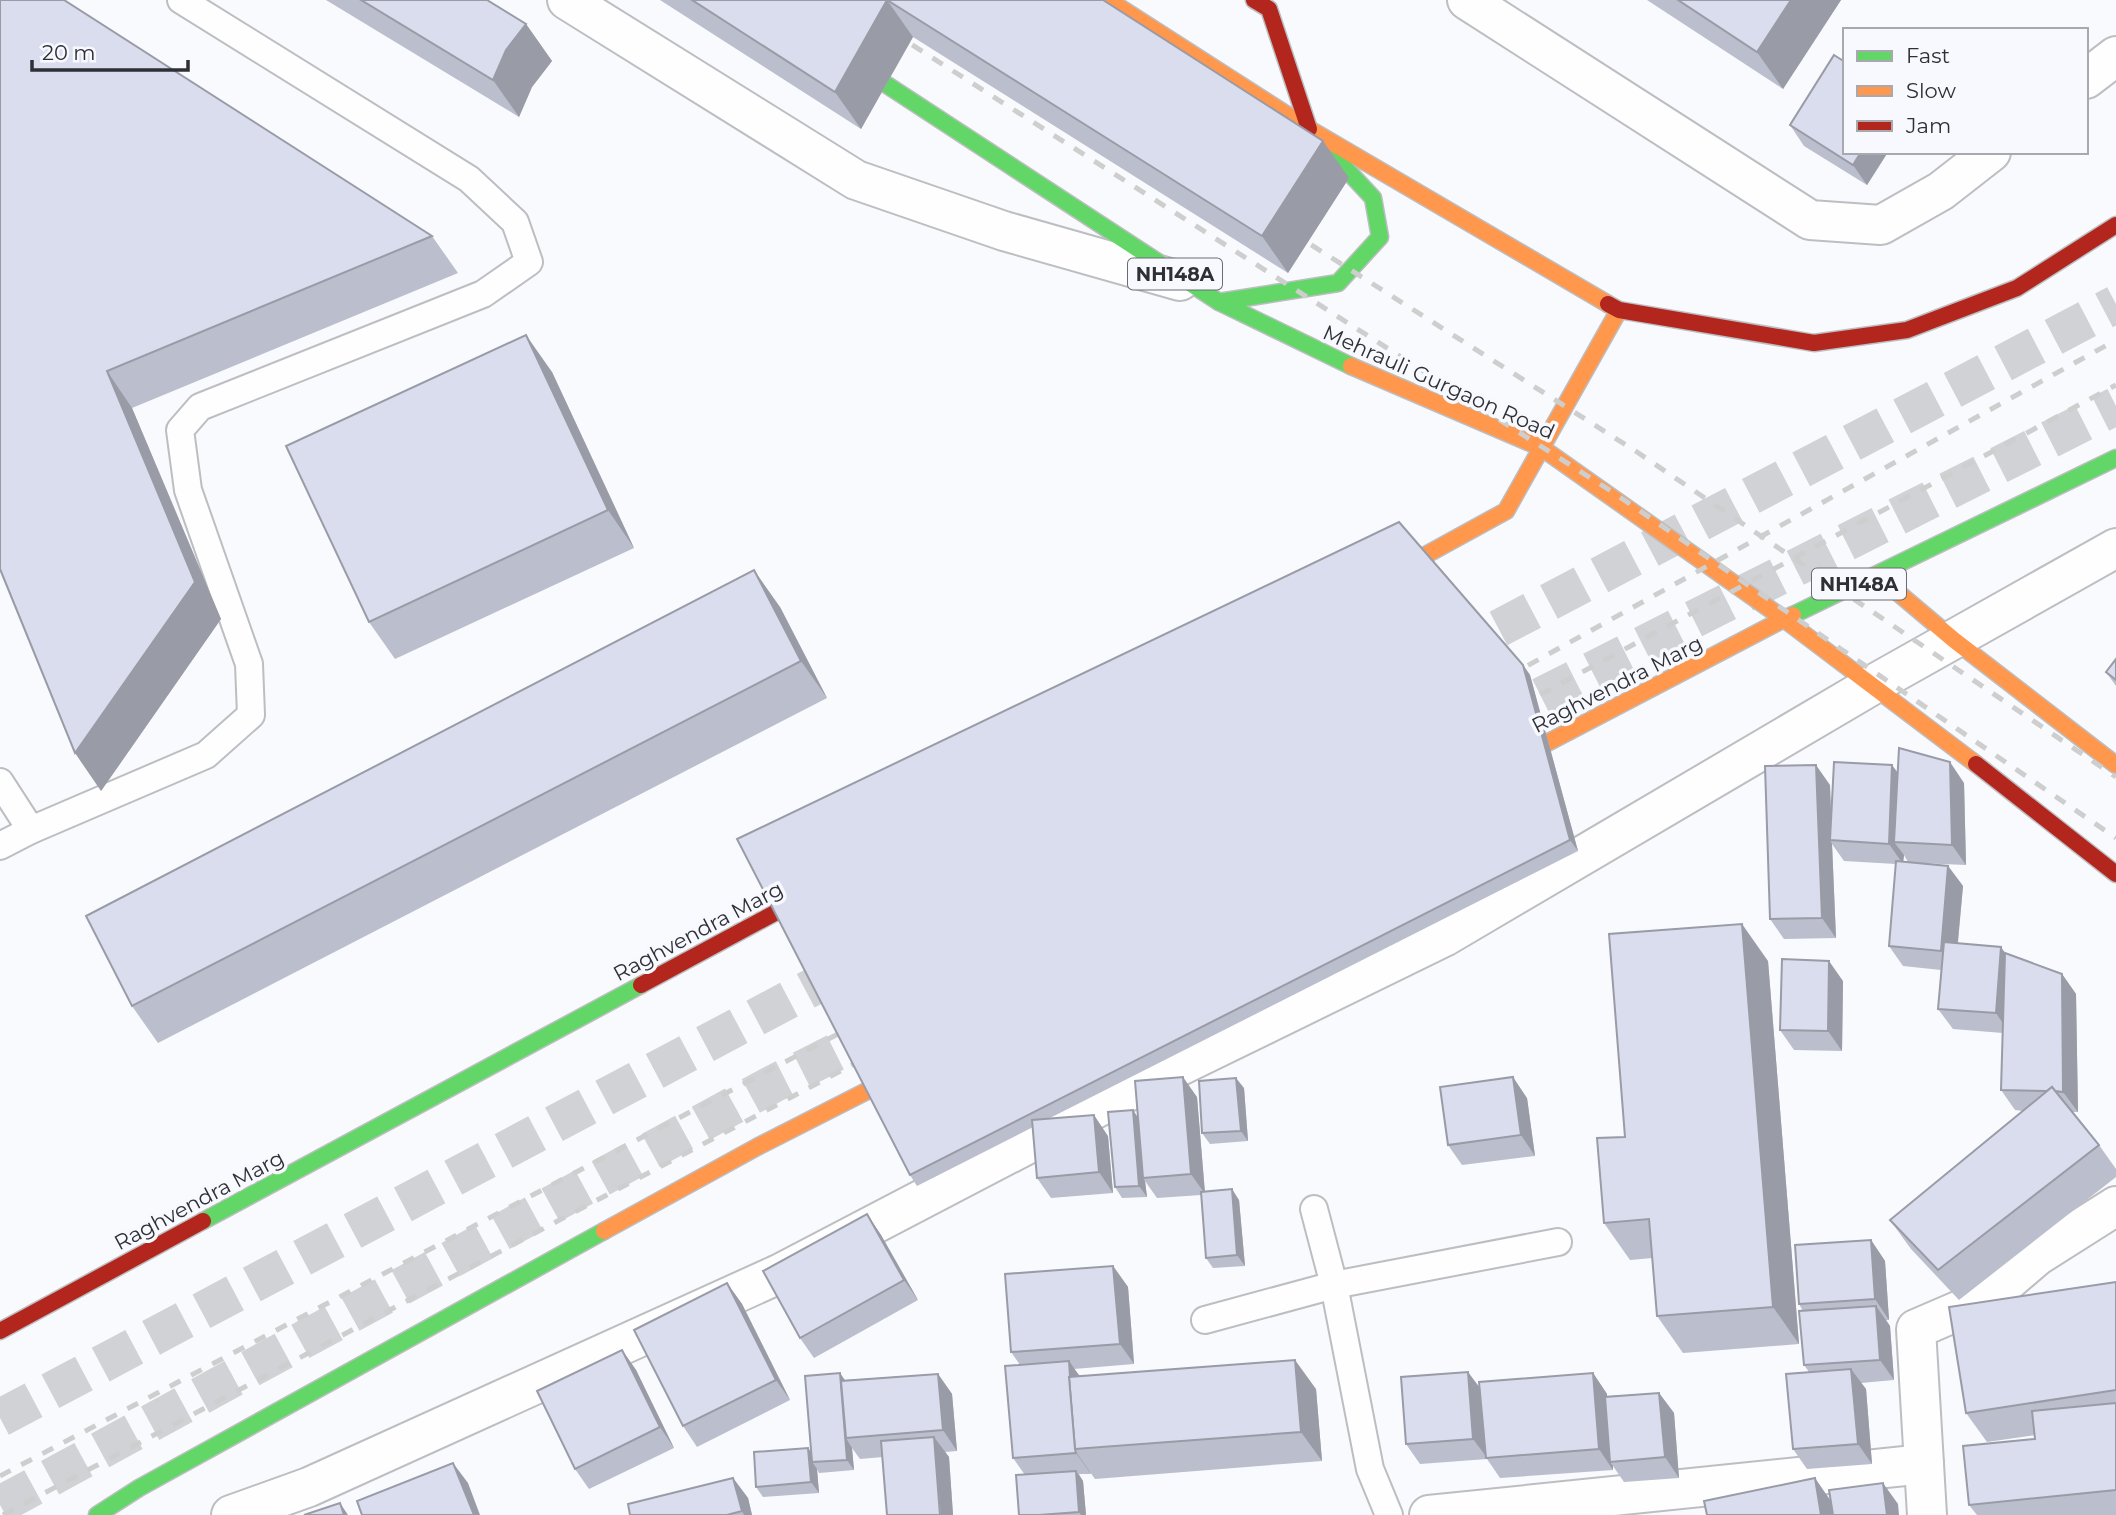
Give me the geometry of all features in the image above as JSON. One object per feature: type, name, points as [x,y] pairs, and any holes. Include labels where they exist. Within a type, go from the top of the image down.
[{"type":"main road","name":"Mehrauli Gurgaon Road","points":[[757,0],[1204,293],[1397,388],[1542,448],[1874,684],[2116,874]]},
{"type":"main road","points":[[1108,0],[1309,129],[1619,310],[1814,343],[1907,330],[2017,288],[2116,225]]},
{"type":"main road","points":[[1204,293],[1338,283],[1380,236],[1373,198],[1309,129],[1269,9],[1254,0]]},
{"type":"main road","points":[[1363,589],[1506,511],[1619,310]]},
{"type":"main road","name":"NH148A","points":[[1784,619],[2116,458]]},
{"type":"main road","points":[[1877,575],[1954,640],[2116,765]]},
{"type":"main road","name":"Raghvendra Marg","points":[[1485,775],[1784,619]]},
{"type":"main road","name":"Raghvendra Marg","points":[[0,1331],[840,878]]},
{"type":"main road","points":[[97,1515],[139,1488],[757,1147],[930,1059]]},
{"type":"street","points":[[567,0],[856,180],[1004,231],[1204,293]]},
{"type":"street","points":[[1467,0],[1810,220],[1881,225],[1941,191],[1988,154]]},
{"type":"street","points":[[2088,77],[2116,56]]},
{"type":"street","points":[[232,1515],[309,1487],[779,1274],[1126,1092],[1444,937],[1874,684],[2116,548]]},
{"type":"street","points":[[1927,1515],[1916,1329],[1988,1298],[2037,1256],[2116,1206]]},
{"type":"street","points":[[1429,1515],[1924,1464]]},
{"type":"lane","points":[[0,846],[31,830],[206,755],[251,715],[249,664],[188,490],[180,430],[200,407],[483,294],[528,262],[515,222],[469,179],[181,0]]},
{"type":"lane","points":[[0,782],[31,830]]},
{"type":"lane","points":[[1314,1209],[1334,1285],[1370,1469],[1389,1515]]},
{"type":"lane","points":[[1205,1320],[1334,1285],[1558,1242]]},
{"type":"building","points":[[0,0],[64,0],[432,236],[107,371],[195,582],[75,753],[0,569]]},
{"type":"building","points":[[361,0],[487,0],[526,24],[506,50],[493,80]]},
{"type":"building","points":[[692,0],[887,0],[835,92]]},
{"type":"building","points":[[887,0],[1103,0],[1323,141],[1262,236]]},
{"type":"building","points":[[1678,0],[1791,0],[1757,52]]},
{"type":"building","points":[[1834,55],[1843,61],[1843,154],[1860,154],[1853,165],[1790,125]]},
{"type":"building","points":[[526,335],[608,510],[369,622],[286,446]]},
{"type":"building","points":[[1399,522],[1523,665],[1570,840],[910,1175],[737,839]]},
{"type":"building","points":[[754,570],[801,661],[132,1006],[86,916]]},
{"type":"building","points":[[2116,659],[2116,680],[2106,672]]},
{"type":"building","points":[[1899,748],[1950,762],[1952,845],[1894,842]]},
{"type":"building","points":[[1834,762],[1892,765],[1889,844],[1830,840]]},
{"type":"building","points":[[1816,765],[1822,918],[1770,919],[1765,766]]},
{"type":"building","points":[[1896,861],[1948,866],[1941,951],[1889,946]]},
{"type":"building","points":[[1742,924],[1773,1307],[1657,1316],[1649,1219],[1604,1223],[1597,1138],[1625,1137],[1609,934]]},
{"type":"building","points":[[1944,942],[2001,947],[1996,1013],[1938,1009]]},
{"type":"building","points":[[2005,953],[2062,974],[2063,1092],[2055,1091],[2052,1087],[2047,1091],[2001,1090]]},
{"type":"building","points":[[1782,959],[1829,961],[1828,1031],[1780,1030]]},
{"type":"building","points":[[1183,1077],[1191,1174],[1143,1178],[1135,1081]]},
{"type":"building","points":[[1513,1077],[1521,1135],[1448,1145],[1440,1087]]},
{"type":"building","points":[[1236,1078],[1241,1131],[1202,1133],[1199,1081]]},
{"type":"building","points":[[2052,1087],[2099,1145],[1938,1270],[1890,1220]]},
{"type":"building","points":[[1133,1110],[1139,1186],[1115,1187],[1108,1112]]},
{"type":"building","points":[[1094,1115],[1099,1172],[1037,1178],[1032,1120]]},
{"type":"building","points":[[1232,1189],[1237,1255],[1206,1258],[1201,1192]]},
{"type":"building","points":[[867,1214],[904,1280],[800,1338],[763,1271]]},
{"type":"building","points":[[1871,1240],[1875,1299],[1799,1304],[1795,1245]]},
{"type":"building","points":[[1113,1266],[1120,1344],[1011,1352],[1005,1274]]},
{"type":"building","points":[[2116,1282],[2116,1390],[1966,1413],[1949,1307]]},
{"type":"building","points":[[727,1283],[776,1380],[683,1426],[634,1330]]},
{"type":"building","points":[[1876,1306],[1880,1360],[1804,1365],[1799,1311]]},
{"type":"building","points":[[622,1350],[660,1427],[575,1469],[537,1391]]},
{"type":"building","points":[[1295,1360],[1301,1432],[1075,1449],[1069,1377]]},
{"type":"building","points":[[1069,1361],[1076,1453],[1013,1458],[1005,1366]]},
{"type":"building","points":[[1851,1369],[1858,1444],[1793,1449],[1786,1374]]},
{"type":"building","points":[[1468,1372],[1473,1439],[1406,1444],[1401,1377]]},
{"type":"building","points":[[840,1373],[847,1460],[812,1462],[805,1376]]},
{"type":"building","points":[[1593,1373],[1599,1449],[1486,1458],[1479,1382]]},
{"type":"building","points":[[938,1374],[943,1430],[846,1438],[841,1381]]},
{"type":"building","points":[[1659,1393],[1665,1457],[1610,1462],[1605,1397]]},
{"type":"building","points":[[2116,1403],[2116,1490],[1969,1505],[1963,1446],[2035,1439],[2032,1411]]},
{"type":"building","points":[[934,1437],[940,1515],[887,1515],[881,1441]]},
{"type":"building","points":[[808,1448],[811,1482],[756,1487],[754,1452]]},
{"type":"building","points":[[453,1463],[474,1515],[362,1515],[357,1501]]},
{"type":"building","points":[[1076,1471],[1079,1512],[1019,1515],[1016,1475]]},
{"type":"building","points":[[733,1478],[742,1511],[727,1515],[630,1515],[628,1504]]},
{"type":"building","points":[[1815,1478],[1821,1515],[1707,1515],[1704,1501]]},
{"type":"building","points":[[1883,1483],[1887,1515],[1833,1515],[1829,1490]]},
{"type":"building","points":[[340,1503],[344,1515],[304,1515]]},
{"type":"tunnel","points":[[1448,655],[2116,304]]},
{"type":"tunnel","points":[[1490,722],[2116,406]]},
{"type":"tunnel","points":[[0,1418],[858,963]]},
{"type":"tunnel","points":[[0,1505],[773,1084],[892,1024]]},
{"type":"railway","points":[[892,32],[1611,491],[2116,838]]},
{"type":"railway","points":[[1291,232],[1637,452],[2116,777]]},
{"type":"railway","points":[[1507,677],[2116,340]]},
{"type":"railway","points":[[1519,706],[2116,385]]},
{"type":"railway","points":[[0,1476],[855,1025]]},
{"type":"railway","points":[[3,1515],[869,1056]]},
{"type":"traffic: fast","points":[[757,0],[1219,302],[1351,366]]},
{"type":"traffic: fast","points":[[1219,302],[1338,283],[1380,237],[1373,198],[1320,141]]},
{"type":"traffic: fast","points":[[1793,615],[2116,458]]},
{"type":"traffic: fast","points":[[203,1221],[641,985]]},
{"type":"traffic: fast","points":[[97,1515],[139,1488],[604,1231]]},
{"type":"traffic: slow","points":[[1108,0],[1309,129],[1608,304]]},
{"type":"traffic: slow","points":[[1382,579],[1506,511],[1619,310]]},
{"type":"traffic: slow","points":[[1351,366],[1542,448],[1784,619],[1793,615]]},
{"type":"traffic: slow","points":[[1877,575],[1954,640],[2116,765]]},
{"type":"traffic: slow","points":[[1501,767],[1784,619],[1976,764]]},
{"type":"traffic: slow","points":[[604,1231],[757,1147],[914,1067]]},
{"type":"traffic: jam","points":[[1254,0],[1269,9],[1309,129]]},
{"type":"traffic: jam","points":[[1608,304],[1619,310],[1814,343],[1907,330],[2017,288],[2116,225]]},
{"type":"traffic: jam","points":[[1976,764],[2116,874]]},
{"type":"traffic: jam","points":[[641,985],[821,888]]},
{"type":"traffic: jam","points":[[0,1331],[203,1221]]}]
